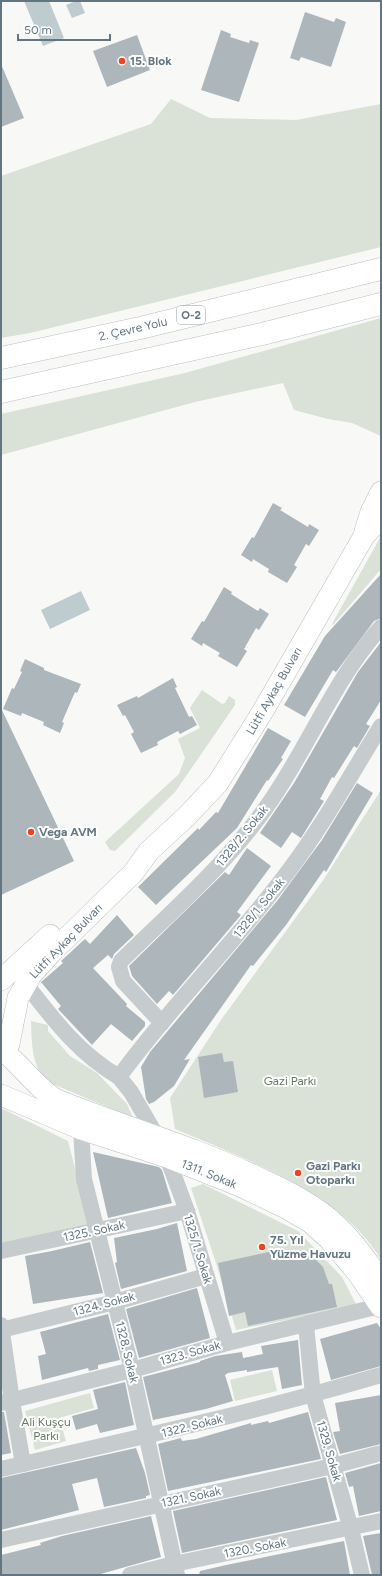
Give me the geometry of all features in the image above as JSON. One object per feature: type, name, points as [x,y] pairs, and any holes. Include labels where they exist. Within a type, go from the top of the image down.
[{"type":"highway","name":"2. Çevre Yolu","points":[[1,358],[140,328],[381,269]]},
{"type":"highway","points":[[1,392],[262,334],[381,304]]},
{"type":"main road","points":[[364,536],[368,518],[381,492]]},
{"type":"main road","name":"Lütfi Aykaç Bulvarı","points":[[1,980],[125,866],[149,851],[204,800],[226,772],[364,536],[381,518]]},
{"type":"main road","name":"Lütfi Aykaç Bulvarı","points":[[5,1051],[15,1009],[25,983],[50,954],[134,873],[149,851]]},
{"type":"main road","name":"1311. Sokak","points":[[5,1051],[45,1093],[57,1100],[156,1135],[233,1166],[303,1200],[334,1223],[346,1235],[381,1280]]},
{"type":"main road","name":"1311. Sokak","points":[[1,1095],[80,1130],[167,1157],[240,1186],[284,1207],[310,1222],[340,1251],[357,1272],[381,1307]]},
{"type":"street","name":"1328/2. Sokak","points":[[162,1023],[123,982],[119,967],[121,961],[227,858],[272,799],[346,675],[368,642],[381,627]]},
{"type":"street","name":"1328/1. Sokak","points":[[119,1077],[162,1023],[290,870],[314,837],[381,726]]},
{"type":"street","points":[[25,983],[52,1018],[78,1047],[104,1068],[119,1077],[131,1092],[156,1135]]},
{"type":"street","name":"1328. Sokak","points":[[80,1130],[84,1179],[132,1370],[176,1569]]},
{"type":"street","name":"1325/1. Sokak","points":[[167,1157],[187,1211],[227,1343]]},
{"type":"street","name":"1325. Sokak","points":[[1,1251],[187,1211]]},
{"type":"street","name":"1324. Sokak","points":[[1,1330],[115,1302],[206,1276]]},
{"type":"street","name":"1323. Sokak","points":[[6,1402],[132,1370],[227,1343],[381,1307]]},
{"type":"street","points":[[1,1325],[6,1402],[23,1464]]},
{"type":"street","name":"1329. Sokak","points":[[306,1325],[313,1395],[351,1529],[362,1575]]},
{"type":"street","name":"1322. Sokak","points":[[1,1469],[147,1437],[313,1395],[381,1376]]},
{"type":"street","name":"1321. Sokak","points":[[1,1540],[333,1466],[381,1453]]},
{"type":"street","name":"1320. Sokak","points":[[130,1575],[176,1569],[381,1521]]},
{"type":"green space","points":[[171,99],[210,118],[296,120],[381,104],[381,247],[30,333],[1,338],[1,176],[151,124]]},
{"type":"green space","points":[[381,318],[381,436],[352,423],[328,419],[294,410],[283,383],[195,402],[1,455],[1,414],[185,373]]},
{"type":"green space","points":[[381,536],[381,569],[333,625],[332,624]]},
{"type":"green space","points":[[202,690],[222,704],[225,703],[229,696],[235,700],[235,705],[175,792],[115,851],[110,850],[105,842],[179,774],[185,758],[178,739],[200,728],[190,708]]},
{"type":"green space","name":"Gazi Parkı","points":[[381,790],[381,1260],[364,1236],[342,1215],[317,1197],[289,1180],[231,1152],[175,1129],[170,1098],[221,1020],[324,879]]},
{"type":"green space","points":[[31,1021],[48,1025],[48,1031],[70,1056],[97,1073],[127,1104],[133,1118],[46,1081],[37,1067],[33,1052]]},
{"type":"green space","points":[[1,1108],[68,1141],[90,1227],[1,1245]]},
{"type":"green space","name":"75. Yıl Yüzme Havuzu","points":[[203,1184],[298,1231],[342,1277],[357,1306],[236,1330],[191,1188]]},
{"type":"green space","points":[[272,1370],[277,1391],[235,1401],[230,1380]]},
{"type":"green space","name":"Ali Kuşçu Parkı","points":[[90,1393],[94,1408],[59,1418],[66,1441],[35,1450],[25,1411]]},
{"type":"shaded area","points":[[24,1],[49,1],[64,38],[43,46]]},
{"type":"shaded area","points":[[80,1],[85,13],[72,18],[66,5]]},
{"type":"shaded area","points":[[81,591],[90,610],[50,629],[41,610]]},
{"type":"building","points":[[305,12],[334,22],[336,18],[346,22],[331,67],[301,57],[299,61],[290,58]]},
{"type":"building","points":[[221,30],[231,34],[230,37],[249,43],[250,40],[259,43],[239,102],[201,90]]},
{"type":"building","name":"15. Blok","points":[[137,35],[150,70],[107,87],[93,51]]},
{"type":"building","points":[[1,64],[24,118],[1,127]]},
{"type":"building","points":[[273,503],[282,508],[280,510],[308,527],[309,524],[319,530],[309,546],[306,544],[294,565],[297,567],[287,583],[268,572],[269,569],[253,559],[252,562],[241,555],[252,537],[254,538]]},
{"type":"building","points":[[381,574],[381,618],[374,621],[336,672],[333,670],[305,717],[284,705],[325,636]]},
{"type":"building","points":[[224,587],[232,592],[231,594],[258,611],[260,608],[269,614],[259,630],[256,628],[244,649],[247,651],[237,667],[218,656],[220,653],[203,643],[202,646],[191,639],[202,621],[204,622]]},
{"type":"building","points":[[381,642],[381,700],[366,724],[370,726],[357,748],[354,746],[334,778],[332,777],[320,799],[324,801],[301,838],[292,832],[281,848],[260,833],[294,783],[358,672]]},
{"type":"building","points":[[25,659],[44,668],[44,670],[81,684],[77,693],[75,692],[62,722],[64,723],[60,733],[43,725],[44,722],[22,713],[21,716],[3,709],[12,688],[14,689],[22,672],[20,671]]},
{"type":"building","points":[[173,678],[177,687],[175,688],[189,717],[192,716],[197,725],[180,734],[178,731],[157,742],[158,745],[141,753],[131,734],[134,732],[125,715],[123,716],[117,705],[137,696],[138,698]]},
{"type":"building","name":"Vega AVM","points":[[1,708],[74,861],[1,895]]},
{"type":"building","points":[[268,728],[291,741],[281,758],[283,759],[268,781],[267,780],[237,828],[156,905],[138,887],[198,828],[199,830],[216,812],[218,813]]},
{"type":"building","points":[[357,783],[373,793],[326,872],[324,870],[286,925],[253,966],[251,965],[184,1060],[190,1059],[174,1086],[154,1102],[149,1104],[146,1099],[141,1067],[150,1052],[277,901],[322,840]]},
{"type":"building","points":[[247,848],[271,866],[237,912],[241,915],[173,995],[169,991],[157,1004],[132,976],[129,966],[225,872],[229,875]]},
{"type":"building","points":[[117,915],[134,935],[114,954],[112,959],[108,955],[93,968],[127,1004],[126,1006],[145,1022],[145,1026],[132,1041],[111,1024],[92,1045],[58,1009],[61,1006],[41,982],[63,963],[61,961],[85,939],[90,944]]},
{"type":"building","points":[[222,1053],[224,1062],[233,1061],[238,1092],[204,1098],[198,1057]]},
{"type":"building","points":[[93,1152],[159,1167],[162,1170],[172,1203],[108,1218]]},
{"type":"building","points":[[177,1223],[187,1271],[121,1289],[115,1263],[117,1262],[114,1238],[157,1229]]},
{"type":"building","points":[[90,1242],[103,1293],[33,1304],[25,1256]]},
{"type":"building","points":[[282,1249],[282,1251],[305,1254],[315,1259],[323,1267],[329,1284],[332,1284],[337,1307],[248,1326],[245,1312],[229,1316],[218,1263]]},
{"type":"building","points":[[197,1288],[210,1338],[139,1358],[126,1309]]},
{"type":"building","points":[[108,1314],[120,1360],[98,1365],[98,1369],[89,1371],[88,1368],[42,1380],[38,1356],[46,1354],[40,1332]]},
{"type":"building","points":[[377,1323],[381,1329],[381,1366],[331,1380],[320,1339]]},
{"type":"building","points":[[298,1340],[302,1385],[282,1389],[278,1367],[247,1372],[247,1370],[228,1373],[225,1375],[233,1401],[206,1409],[153,1420],[143,1377],[200,1362],[215,1356],[242,1352],[243,1358],[263,1354],[261,1346]]},
{"type":"building","points":[[125,1382],[134,1425],[100,1433],[97,1424],[76,1430],[72,1416],[98,1409],[93,1390]]},
{"type":"building","points":[[381,1395],[381,1444],[340,1454],[333,1432],[340,1431],[335,1403]]},
{"type":"building","points":[[1,1412],[4,1412],[11,1453],[1,1455]]},
{"type":"building","points":[[308,1412],[321,1459],[168,1491],[158,1444],[181,1438],[182,1441],[196,1439],[251,1423],[251,1425],[268,1421],[269,1423]]},
{"type":"building","points":[[136,1448],[145,1473],[150,1495],[146,1496],[146,1498],[104,1507],[97,1478],[72,1484],[79,1510],[1,1530],[1,1478]]},
{"type":"building","points":[[381,1463],[381,1511],[359,1516],[353,1486],[349,1487],[345,1473]]},
{"type":"building","points":[[326,1477],[337,1520],[182,1553],[173,1511]]},
{"type":"building","points":[[151,1516],[161,1557],[97,1575],[1,1575],[1,1555],[41,1545],[40,1543],[62,1536]]},
{"type":"building","points":[[381,1533],[381,1575],[372,1575],[363,1536]]},
{"type":"building","points":[[344,1541],[350,1575],[199,1575],[200,1571]]},
{"type":"place","name":"15. Blok","points":[[122,61]]},
{"type":"place","name":"Vega AVM","points":[[31,832]]},
{"type":"place","name":"Gazi Parkı Otoparkı","points":[[298,1173]]},
{"type":"place","name":"75. Yıl Yüzme Havuzu","points":[[262,1247]]}]
